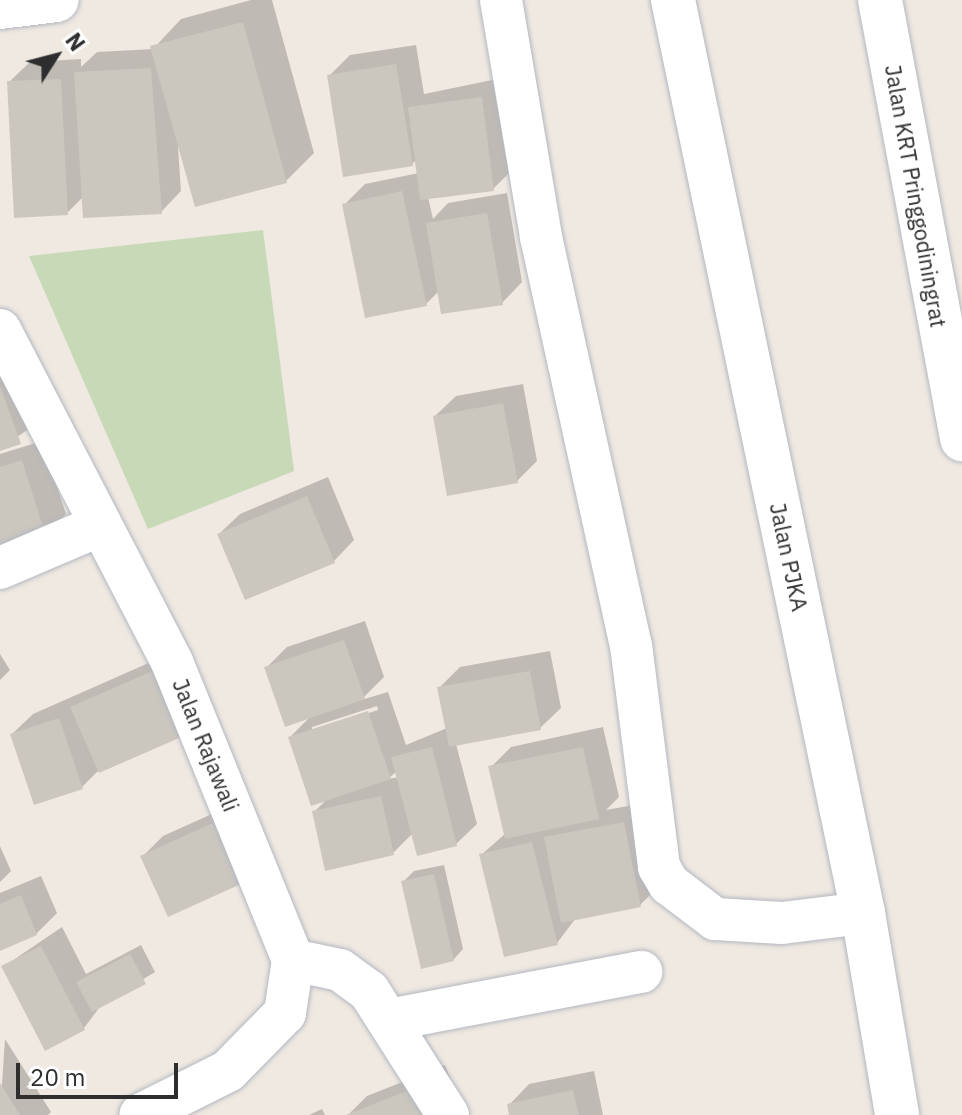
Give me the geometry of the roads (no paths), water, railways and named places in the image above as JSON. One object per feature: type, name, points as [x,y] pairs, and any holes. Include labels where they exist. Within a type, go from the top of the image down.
[{"type":"main road","points":[[0,7],[57,0]]},
{"type":"main road","name":"Jalan PJKA","points":[[673,0],[863,913],[897,1115]]},
{"type":"main road","name":"Jalan KRT Pringgodiningrat","points":[[880,0],[961,431]]},
{"type":"street","points":[[501,0],[541,237],[631,645],[659,867],[669,884],[715,919],[782,923],[863,913]]},
{"type":"street","name":"Jalan Rajawali","points":[[4,348],[172,662],[293,960]]},
{"type":"street","points":[[0,568],[98,526]]},
{"type":"street","points":[[140,1115],[228,1071],[285,1013],[293,960],[340,970],[369,991],[448,1115]]},
{"type":"street","points":[[389,1020],[641,972]]}]
